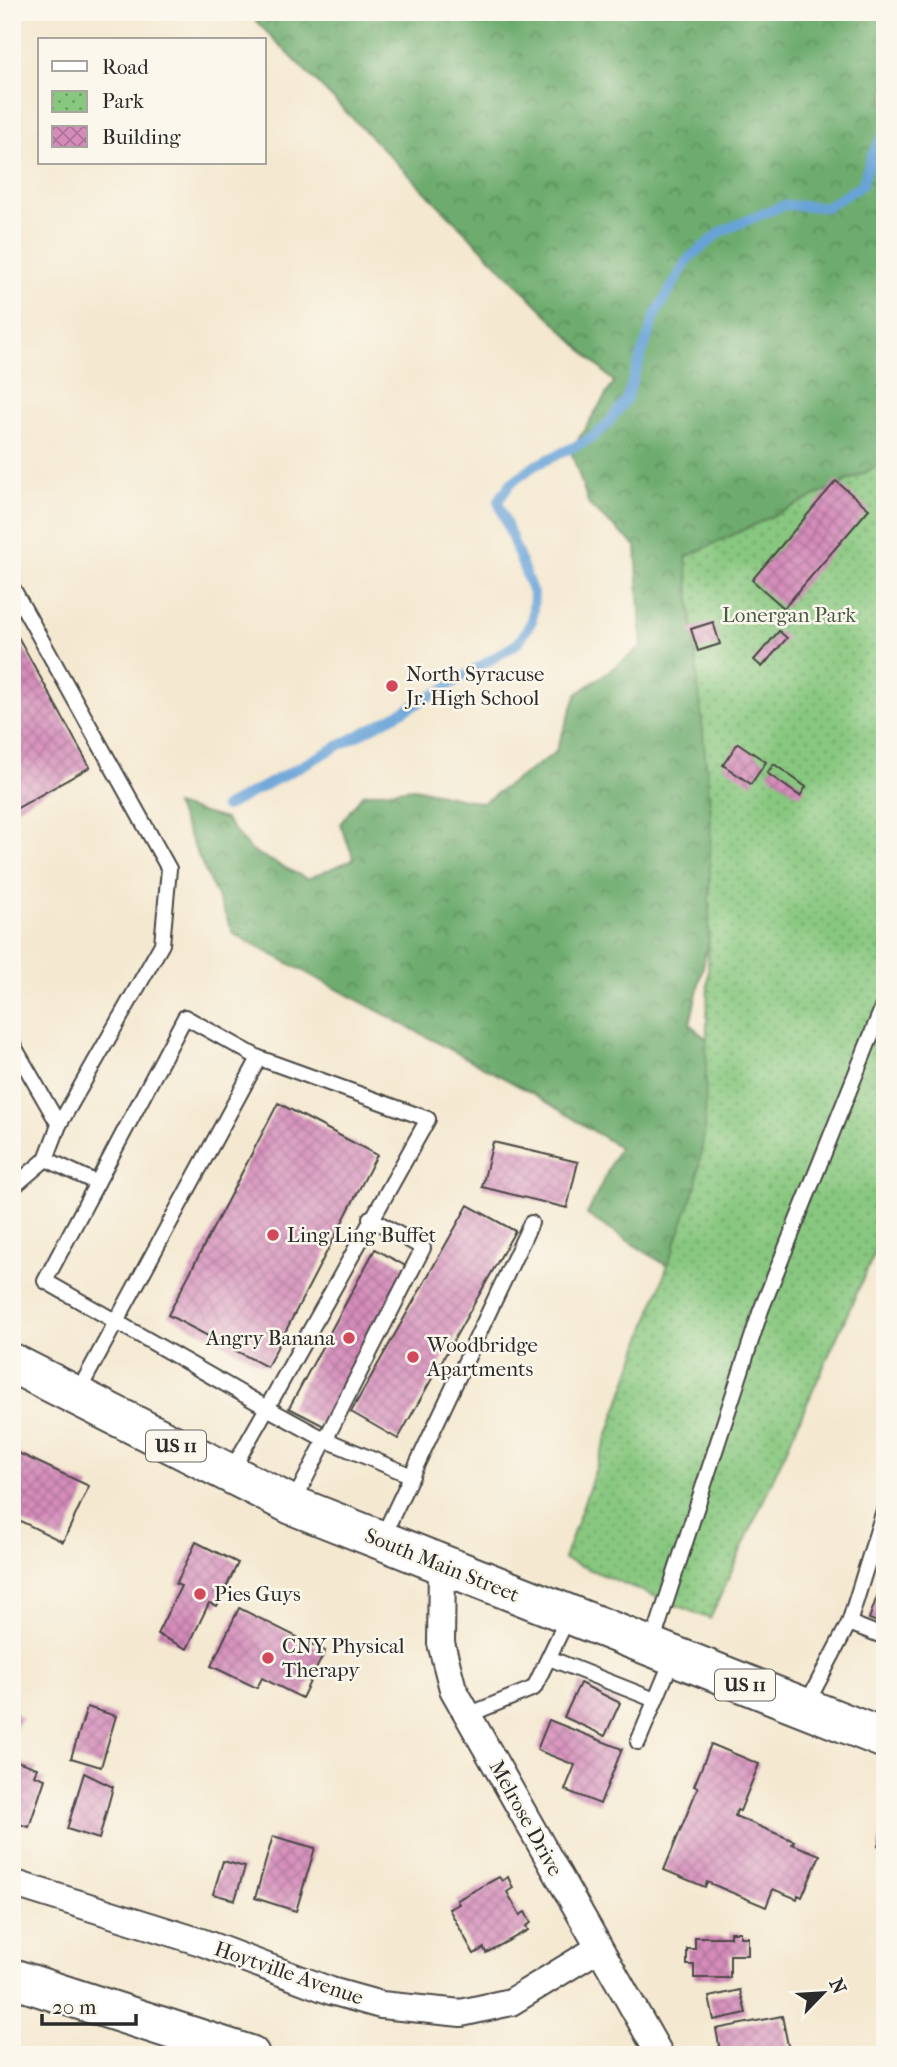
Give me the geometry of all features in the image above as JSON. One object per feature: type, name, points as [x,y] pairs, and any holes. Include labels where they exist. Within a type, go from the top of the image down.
[{"type":"main road","name":"South Main Street","points":[[12,1363],[292,1505],[885,1739]]},
{"type":"main road","points":[[12,1978],[250,2055]]},
{"type":"street","name":"Melrose Drive","points":[[442,1566],[441,1643],[453,1689],[660,2055]]},
{"type":"street","name":"Hoytville Avenue","points":[[12,1883],[201,1942],[331,1990],[381,2005],[461,2013],[511,2002],[599,1948]]},
{"type":"lane","points":[[12,587],[169,869],[163,944],[59,1125],[46,1159],[12,1188]]},
{"type":"lane","points":[[638,1742],[655,1700],[662,1652],[761,1310],[885,1001]]},
{"type":"lane","points":[[230,1473],[267,1408],[370,1219],[428,1119],[259,1058],[185,1017],[45,1280],[267,1408],[324,1439],[412,1476]]},
{"type":"lane","points":[[12,1043],[59,1125]]},
{"type":"lane","points":[[76,1395],[259,1058]]},
{"type":"lane","points":[[46,1159],[97,1183]]},
{"type":"lane","points":[[292,1505],[423,1248],[370,1219]]},
{"type":"lane","points":[[381,1540],[531,1223]]},
{"type":"lane","points":[[805,1708],[849,1623],[885,1507]]},
{"type":"lane","points":[[468,1715],[534,1688],[568,1616]]},
{"type":"lane","points":[[849,1623],[885,1637]]},
{"type":"lane","points":[[549,1658],[655,1700]]},
{"type":"green space","points":[[247,12],[885,12],[885,463],[686,557],[722,882],[690,1024],[780,1106],[732,1307],[587,1215],[619,1147],[530,1092],[234,934],[175,805],[225,819],[250,850],[307,879],[354,859],[340,824],[363,794],[414,788],[482,803],[555,753],[577,694],[642,647],[636,546],[589,505],[571,451],[614,382]]},
{"type":"green space","name":"Lonergan Park","points":[[885,463],[885,1230],[710,1619],[564,1559],[696,1185],[705,1128],[711,814],[686,557]]},
{"type":"building","points":[[836,481],[869,509],[784,608],[752,580]]},
{"type":"building","points":[[713,622],[720,644],[698,651],[691,629]]},
{"type":"building","points":[[12,626],[90,767],[12,811]]},
{"type":"building","points":[[779,631],[787,638],[762,667],[754,660]]},
{"type":"building","points":[[738,743],[766,762],[751,784],[723,765]]},
{"type":"building","points":[[774,764],[806,787],[800,796],[767,773]]},
{"type":"building","name":"Ling Ling Buffet","points":[[278,1103],[377,1155],[267,1367],[168,1315]]},
{"type":"building","points":[[493,1142],[578,1162],[567,1208],[482,1187]]},
{"type":"building","name":"Woodbridge Apartments","points":[[468,1205],[515,1231],[398,1439],[351,1412]]},
{"type":"building","name":"Angry Banana","points":[[375,1249],[409,1268],[324,1426],[289,1408]]},
{"type":"building","points":[[12,1450],[89,1486],[63,1542],[12,1517]]},
{"type":"building","name":"Pies Guys","points":[[196,1542],[238,1563],[217,1606],[209,1603],[187,1649],[157,1634],[181,1586],[176,1584]]},
{"type":"building","points":[[885,1577],[885,1625],[869,1619]]},
{"type":"building","name":"CNY Physical Therapy","points":[[239,1608],[325,1651],[302,1698],[262,1678],[257,1688],[211,1666]]},
{"type":"building","points":[[580,1683],[620,1703],[605,1736],[564,1717]]},
{"type":"building","points":[[87,1707],[116,1716],[101,1767],[71,1758]]},
{"type":"building","points":[[12,1711],[22,1718],[12,1733]]},
{"type":"building","points":[[549,1720],[622,1749],[600,1804],[565,1790],[575,1765],[537,1750]]},
{"type":"building","points":[[711,1744],[759,1764],[740,1811],[737,1810],[735,1816],[820,1855],[802,1897],[798,1895],[797,1899],[773,1889],[766,1907],[707,1882],[705,1887],[664,1870],[698,1787],[694,1786]]},
{"type":"building","points":[[14,1760],[37,1768],[34,1775],[45,1779],[29,1827],[12,1822]]},
{"type":"building","points":[[84,1773],[113,1787],[99,1839],[67,1829]]},
{"type":"building","points":[[885,1826],[885,1848],[878,1846]]},
{"type":"building","points":[[273,1836],[315,1848],[296,1911],[255,1898]]},
{"type":"building","points":[[223,1861],[245,1867],[235,1900],[213,1894]]},
{"type":"building","points":[[499,1877],[502,1881],[508,1877],[513,1888],[507,1892],[520,1915],[525,1912],[531,1923],[526,1926],[528,1930],[486,1953],[484,1948],[474,1954],[449,1909],[459,1904],[457,1900]]},
{"type":"building","points":[[730,1932],[740,1932],[740,1937],[748,1937],[748,1955],[730,1955],[730,1978],[694,1978],[694,1965],[687,1965],[687,1949],[695,1949],[695,1937],[730,1937]]},
{"type":"building","points":[[740,1990],[746,2013],[714,2020],[709,1997]]},
{"type":"building","points":[[782,2016],[790,2055],[721,2055],[716,2029]]},
{"type":"waterway","points":[[225,807],[437,693],[518,643],[532,621],[534,596],[498,501],[511,483],[534,466],[588,440],[606,426],[626,400],[656,313],[689,258],[722,231],[784,205],[826,207],[862,185],[871,157],[885,132]]},
{"type":"place","name":"North Syracuse Jr. High School","points":[[392,686]]},
{"type":"place","name":"Ling Ling Buffet","points":[[273,1235]]},
{"type":"place","name":"Angry Banana","points":[[349,1338]]},
{"type":"place","name":"Woodbridge Apartments","points":[[413,1357]]},
{"type":"place","name":"Pies Guys","points":[[200,1594]]},
{"type":"place","name":"CNY Physical Therapy","points":[[268,1658]]}]
